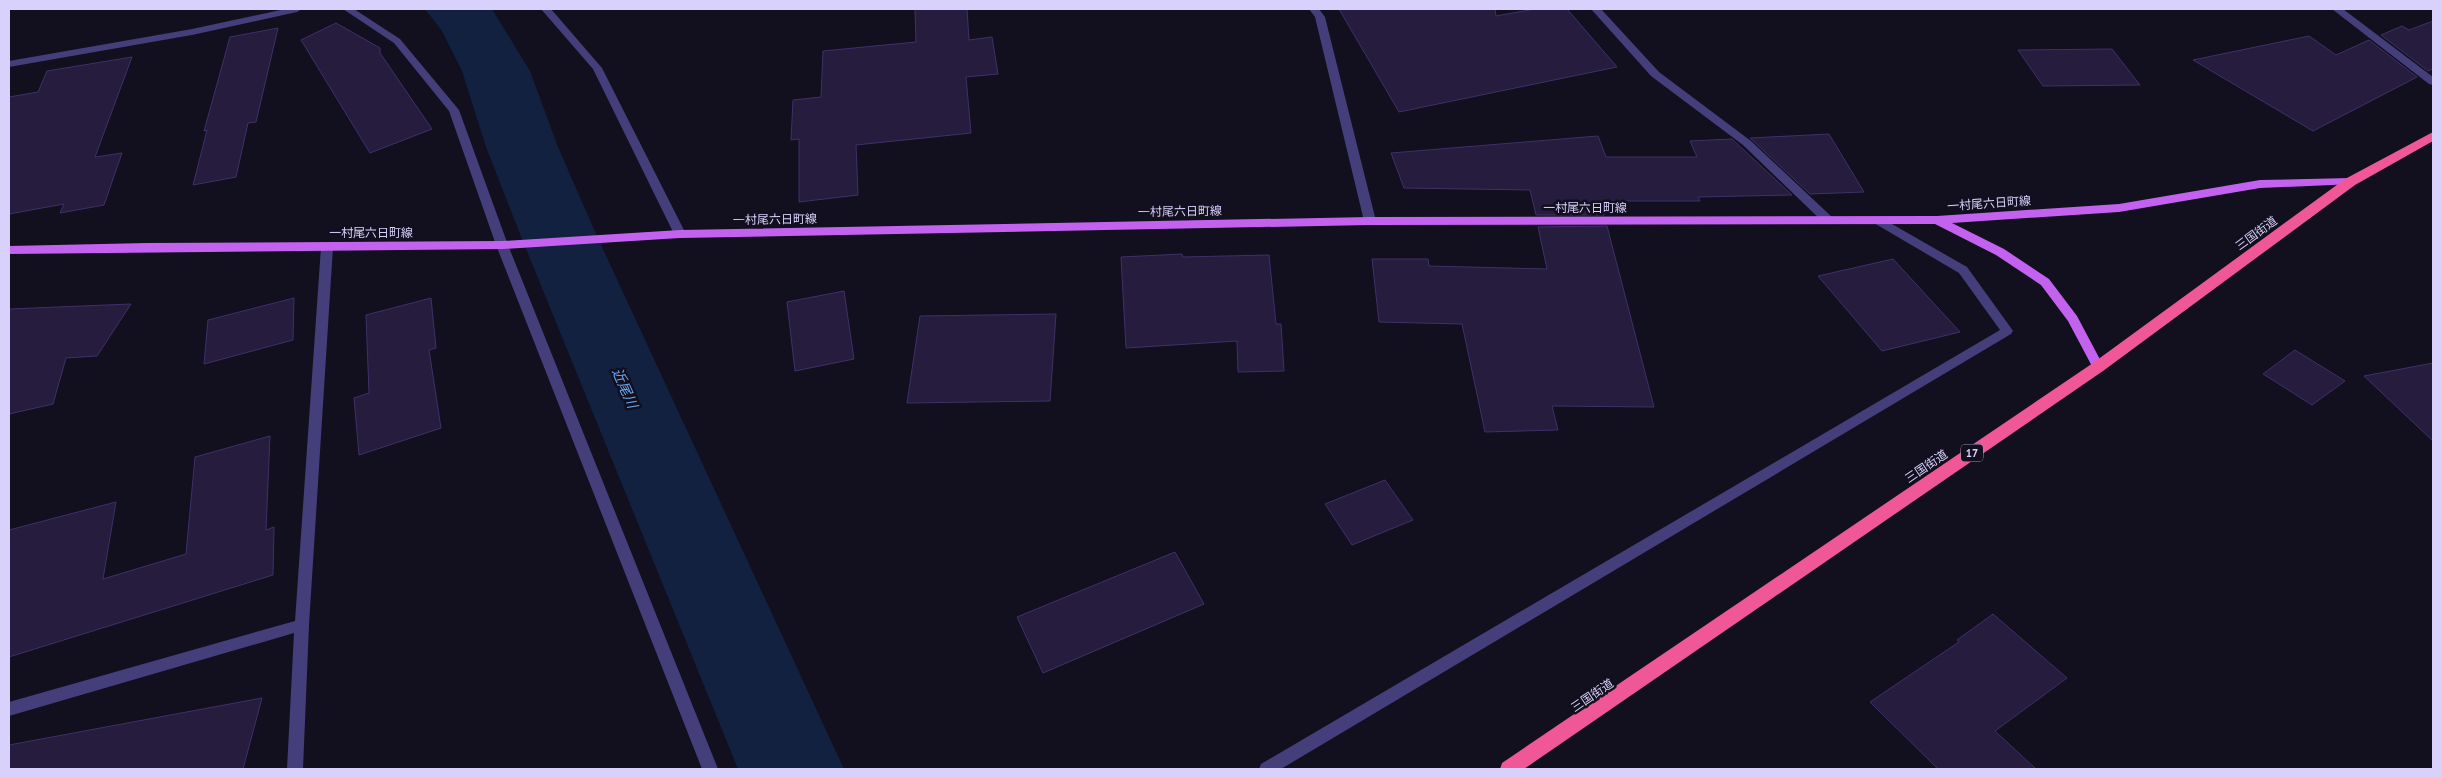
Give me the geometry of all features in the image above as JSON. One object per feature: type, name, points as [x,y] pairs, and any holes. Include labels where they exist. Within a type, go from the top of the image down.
[{"type":"highway","name":"三国街道","points":[[1509,769],[2098,367],[2350,182],[2433,136]]},
{"type":"main road","name":"一村尾六日町線","points":[[9,250],[502,245],[680,234],[1370,221],[1937,220],[2119,208],[2260,184],[2350,182]]},
{"type":"main road","points":[[1937,220],[2000,252],[2045,282],[2073,319],[2098,367]]},
{"type":"street","points":[[9,64],[192,32],[297,9]]},
{"type":"street","points":[[348,9],[397,40],[454,110],[502,245],[710,769]]},
{"type":"street","points":[[546,9],[597,68],[680,234]]},
{"type":"street","points":[[1314,9],[1320,17],[1370,221]]},
{"type":"street","points":[[1596,9],[1655,74],[1747,143],[1830,221]]},
{"type":"street","points":[[2337,9],[2433,82]]},
{"type":"street","points":[[1268,769],[2007,332],[1963,270],[1878,220]]},
{"type":"street","points":[[295,769],[302,625],[327,246]]},
{"type":"street","points":[[9,709],[302,625]]},
{"type":"building","points":[[915,9],[967,9],[969,40],[992,37],[998,74],[966,77],[971,133],[856,145],[858,195],[799,202],[799,139],[791,140],[793,100],[821,97],[823,51],[916,42]]},
{"type":"building","points":[[1339,9],[1495,9],[1496,16],[1535,9],[1567,9],[1617,67],[1399,112]]},
{"type":"building","points":[[2433,21],[2433,69],[2428,71],[2381,35],[2402,26],[2409,30]]},
{"type":"building","points":[[336,23],[380,48],[380,53],[432,129],[370,153],[301,40]]},
{"type":"building","points":[[278,28],[256,122],[248,123],[236,177],[193,185],[207,130],[204,131],[230,37]]},
{"type":"building","points":[[2309,36],[2336,55],[2369,40],[2417,77],[2313,131],[2193,60]]},
{"type":"building","points":[[2112,49],[2140,85],[2043,86],[2018,50]]},
{"type":"building","points":[[132,57],[95,157],[122,153],[104,205],[60,213],[64,204],[9,214],[9,97],[38,92],[47,71]]},
{"type":"building","points":[[1829,134],[1864,192],[1810,194],[1750,138]]},
{"type":"building","points":[[1598,136],[1606,157],[1697,157],[1690,141],[1732,139],[1792,195],[1698,197],[1700,201],[1601,201],[1604,215],[1536,215],[1530,190],[1404,188],[1391,153]]},
{"type":"building","points":[[1607,226],[1654,407],[1552,406],[1558,430],[1485,432],[1462,324],[1379,322],[1372,259],[1428,259],[1429,266],[1547,269],[1538,227]]},
{"type":"building","points":[[1182,254],[1183,257],[1269,255],[1276,324],[1281,324],[1284,371],[1238,372],[1237,341],[1126,348],[1121,257]]},
{"type":"building","points":[[1893,259],[1960,332],[1882,351],[1818,276]]},
{"type":"building","points":[[844,291],[854,359],[795,371],[787,302]]},
{"type":"building","points":[[294,298],[293,340],[204,364],[208,320]]},
{"type":"building","points":[[431,298],[436,348],[429,350],[441,428],[359,455],[354,398],[369,393],[366,315]]},
{"type":"building","points":[[131,304],[97,356],[66,358],[53,404],[9,414],[9,309]]},
{"type":"building","points":[[1056,314],[1050,401],[907,403],[920,316]]},
{"type":"building","points":[[2295,350],[2345,381],[2312,405],[2263,374]]},
{"type":"building","points":[[2433,363],[2433,441],[2364,376]]},
{"type":"building","points":[[270,436],[266,530],[274,527],[273,575],[9,657],[9,530],[116,502],[103,579],[186,554],[195,457]]},
{"type":"building","points":[[1385,480],[1413,520],[1352,545],[1325,504]]},
{"type":"building","points":[[1175,552],[1204,604],[1043,673],[1017,617]]},
{"type":"building","points":[[1993,614],[2067,678],[1995,731],[2036,769],[1938,769],[1870,702],[1959,642],[1957,640]]},
{"type":"building","points":[[262,698],[243,769],[9,769],[9,745]]},
{"type":"waterway","name":"近尾川","points":[[457,9],[471,25],[496,71],[522,147],[558,234],[613,356],[676,509],[791,769]]}]
